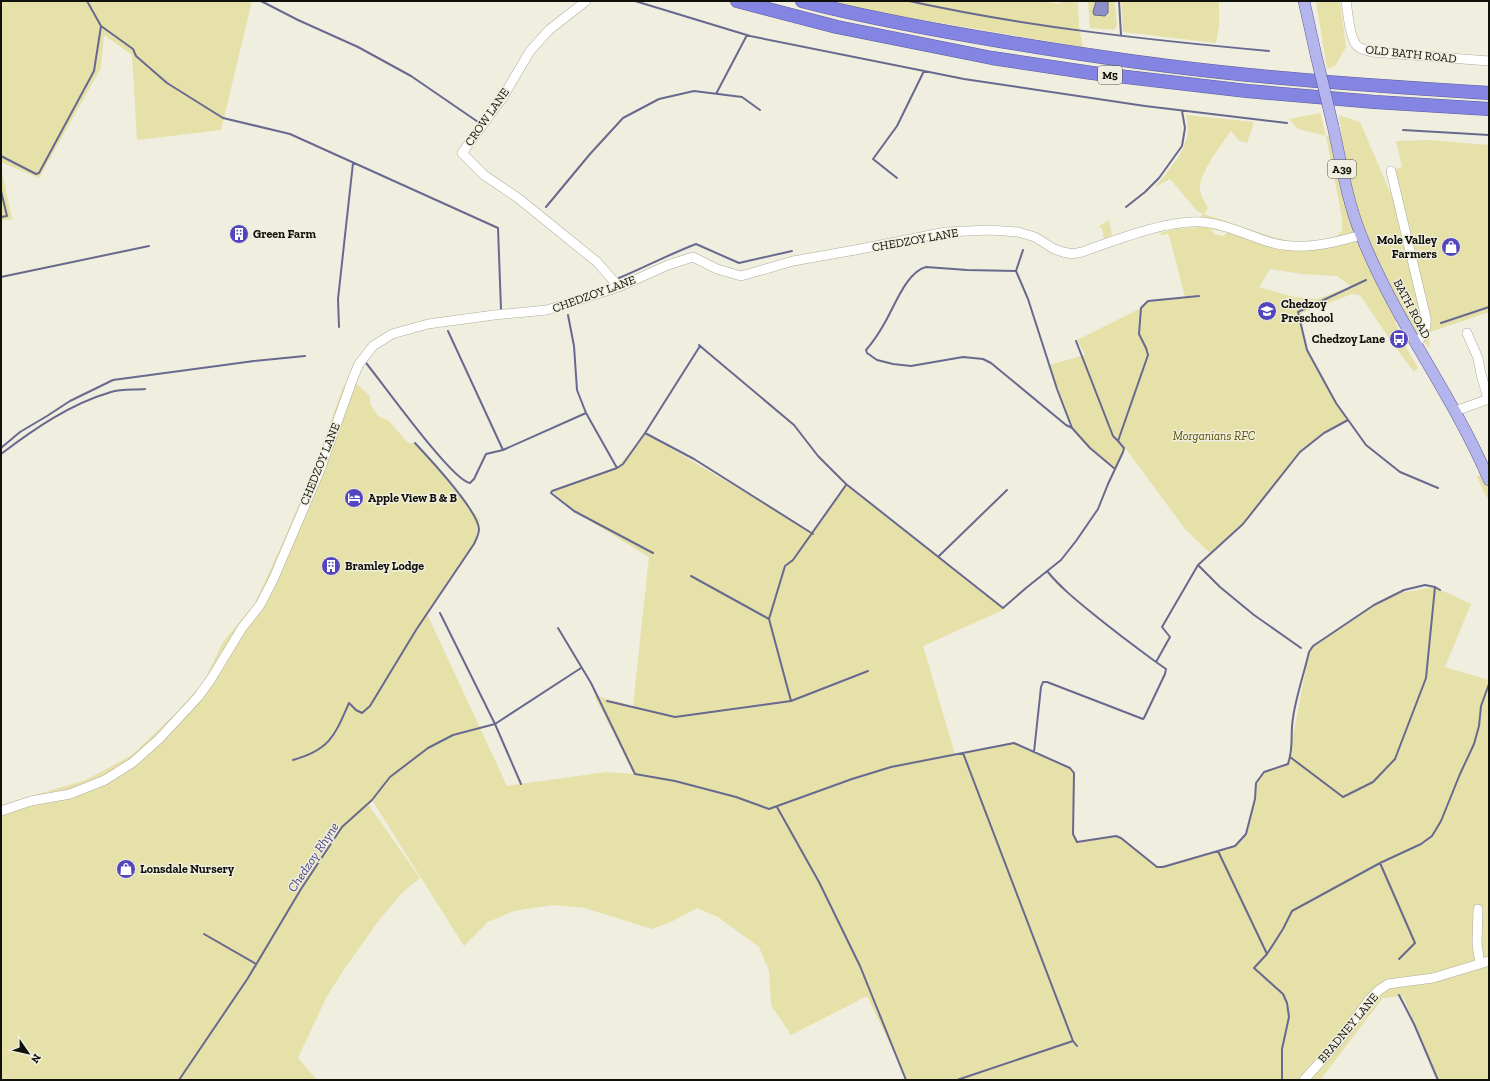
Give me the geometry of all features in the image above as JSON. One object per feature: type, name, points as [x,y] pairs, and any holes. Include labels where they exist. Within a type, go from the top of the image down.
[{"type":"highway","name":"M5","points":[[736,1],[844,29],[992,58],[1084,72],[1247,91],[1375,102],[1489,109]]},
{"type":"highway","name":"M5","points":[[802,1],[832,9],[967,36],[1097,57],[1248,75],[1348,84],[1489,93]]},
{"type":"main road","name":"BATH ROAD","points":[[1304,1],[1351,205],[1361,236],[1385,289],[1455,411],[1489,480]]},
{"type":"street","name":"CROW LANE","points":[[586,1],[549,30],[530,51],[503,97],[462,153],[484,175],[518,198],[597,262],[619,287]]},
{"type":"street","name":"OLD BATH ROAD","points":[[1346,1],[1353,38],[1355,43],[1361,49],[1372,52],[1489,61]]},
{"type":"street","points":[[1390,172],[1426,318],[1427,326],[1425,333],[1416,345]]},
{"type":"street","name":"CHEDZOY LANE","points":[[1,811],[31,801],[70,794],[105,780],[132,763],[159,739],[189,707],[211,679],[242,628],[260,605],[273,580],[316,478],[356,371],[373,346],[392,334],[428,324],[494,315],[547,310],[619,287],[668,265],[693,257],[718,269],[741,276],[792,261],[946,232],[990,230],[1018,232],[1035,237],[1054,249],[1072,254],[1176,223],[1203,222],[1214,224],[1270,242],[1290,246],[1321,245],[1361,236]]},
{"type":"street","points":[[1455,411],[1489,399],[1478,375],[1478,358],[1467,333]]},
{"type":"street","points":[[1478,909],[1477,944],[1480,964]]},
{"type":"street","name":"BRADNEY LANE","points":[[1304,1080],[1339,1041],[1369,1000],[1379,990],[1388,984],[1433,978],[1489,961]]},
{"type":"green space","points":[[1,1],[252,1],[221,130],[137,140],[132,55],[104,35],[101,68],[39,178],[1,162]]},
{"type":"green space","points":[[826,1],[1042,1],[1060,4],[1061,1],[1075,1],[1077,10],[1076,1],[1078,1],[1079,27],[1083,47],[859,9]]},
{"type":"green space","points":[[1088,1],[1096,1],[1093,12],[1108,4],[1108,1],[1115,1],[1117,26],[1114,30],[1090,28]]},
{"type":"green space","points":[[1121,1],[1219,1],[1219,25],[1216,43],[1123,32]]},
{"type":"green space","points":[[1316,1],[1340,1],[1346,47],[1335,66],[1327,69]]},
{"type":"green space","points":[[1320,113],[1326,136],[1298,129],[1289,119]]},
{"type":"green space","name":"Morganians RFC","points":[[1186,115],[1254,122],[1247,143],[1238,140],[1231,131],[1203,174],[1200,191],[1208,208],[1204,214],[1273,237],[1294,242],[1319,240],[1337,236],[1342,230],[1342,218],[1326,136],[1342,139],[1339,115],[1360,122],[1393,199],[1391,171],[1402,167],[1396,141],[1430,140],[1489,145],[1489,312],[1430,332],[1429,348],[1408,323],[1395,322],[1407,349],[1418,368],[1414,372],[1360,295],[1352,294],[1299,314],[1307,350],[1336,403],[1348,420],[1324,433],[1300,452],[1243,524],[1210,553],[1185,529],[1126,449],[1124,448],[1115,469],[1090,448],[1072,428],[1049,365],[1085,355],[1077,340],[1141,308],[1148,301],[1185,297],[1170,239],[1168,234],[1161,235],[1160,233],[1182,228],[1196,228],[1202,213],[1198,212],[1170,179],[1155,187],[1176,161],[1184,146],[1188,131]],"holes":[[[1211,229],[1228,232],[1224,236],[1214,234]],[[1270,269],[1302,274],[1337,276],[1350,287],[1317,299],[1294,297],[1259,287]]]},
{"type":"green space","points":[[1,167],[12,219],[1,221]]},
{"type":"green space","points":[[1109,220],[1112,235],[1104,239],[1102,229],[1099,226]]},
{"type":"green space","points":[[351,378],[370,396],[370,404],[378,416],[389,421],[408,443],[415,443],[480,520],[474,544],[427,614],[507,786],[606,772],[634,774],[594,695],[633,706],[649,557],[574,511],[552,491],[617,468],[645,433],[813,533],[846,484],[1005,609],[923,646],[955,754],[1014,743],[1070,768],[1074,773],[1073,834],[1077,842],[1116,836],[1121,838],[1157,867],[1234,846],[1246,834],[1255,799],[1256,783],[1264,772],[1288,763],[1309,652],[1313,646],[1393,594],[1435,587],[1471,604],[1445,667],[1489,680],[1489,1080],[1436,1080],[1403,996],[1383,998],[1320,1080],[907,1080],[867,996],[791,1035],[771,1005],[769,971],[759,947],[718,917],[697,908],[673,921],[652,929],[585,908],[553,905],[514,911],[488,922],[464,946],[372,800],[368,804],[420,878],[404,891],[379,920],[326,998],[298,1058],[317,1080],[1,1080],[1,805],[86,780],[132,755],[175,714],[203,683],[223,642],[255,603],[314,469],[343,387]]},
{"type":"green space","points":[[1489,470],[1489,502],[1477,477]]},
{"type":"water","points":[[1096,1],[1108,1],[1108,13],[1105,16],[1094,15],[1093,12]]},
{"type":"waterway","points":[[87,1],[101,26],[133,49],[136,56],[167,83],[223,118],[290,134],[498,228],[501,309]]},
{"type":"waterway","points":[[261,1],[298,20],[358,47],[411,76],[481,124]]},
{"type":"waterway","points":[[635,1],[750,36],[964,79],[1145,106],[1287,123]]},
{"type":"waterway","points":[[909,1],[998,18],[1088,32],[1269,51]]},
{"type":"waterway","points":[[1119,1],[1121,35]]},
{"type":"waterway","points":[[1,156],[36,174],[39,173],[94,71],[101,26]]},
{"type":"waterway","points":[[716,94],[747,35]]},
{"type":"waterway","points":[[897,178],[873,159],[897,126],[924,71]]},
{"type":"waterway","points":[[546,207],[590,154],[623,118],[659,99],[694,91],[742,97],[760,110]]},
{"type":"waterway","points":[[1126,207],[1145,192],[1159,178],[1182,146],[1185,128],[1182,111]]},
{"type":"waterway","points":[[1403,130],[1489,135]]},
{"type":"waterway","points":[[339,327],[338,299],[353,163]]},
{"type":"waterway","points":[[1,191],[7,216],[1,217]]},
{"type":"waterway","points":[[619,278],[696,244],[739,263],[792,251]]},
{"type":"waterway","points":[[1,277],[149,246]]},
{"type":"waterway","points":[[1023,250],[1016,271],[1028,299],[1057,389],[1072,428],[1090,448],[1115,469]]},
{"type":"waterway","points":[[1016,271],[926,267],[919,270],[912,276],[901,291],[880,331],[866,350],[867,353],[877,360],[911,366],[963,357],[983,359],[991,363],[1066,425],[1072,428]]},
{"type":"waterway","points":[[1366,280],[1298,312],[1307,350],[1336,403],[1366,445],[1400,472],[1438,488]]},
{"type":"waterway","points":[[700,346],[794,425],[818,456],[846,484],[1003,608],[1061,560],[1098,509],[1123,452],[1124,448],[1118,441],[1148,355],[1139,334],[1141,308],[1148,301],[1199,296]]},
{"type":"waterway","points":[[1441,323],[1489,307]]},
{"type":"waterway","points":[[568,315],[574,346],[577,390],[586,413],[617,468]]},
{"type":"waterway","points":[[448,331],[503,450]]},
{"type":"waterway","points":[[1076,341],[1113,436],[1118,441]]},
{"type":"waterway","points":[[653,553],[574,511],[551,493],[552,491],[617,468],[623,464],[645,433],[700,346],[699,345]]},
{"type":"waterway","points":[[1,448],[20,432],[70,401],[113,380],[254,361],[305,356]]},
{"type":"waterway","points":[[366,363],[433,449],[461,478],[470,483],[474,479],[486,454],[503,450],[586,413]]},
{"type":"waterway","points":[[1,454],[26,435],[81,403],[115,391],[145,389]]},
{"type":"waterway","points":[[1034,752],[1041,687],[1043,682],[1047,682],[1143,719],[1144,718],[1166,669],[1156,662],[1170,637],[1162,627],[1198,565],[1243,524],[1300,452],[1324,433],[1348,420]]},
{"type":"waterway","points":[[645,433],[694,459],[813,534]]},
{"type":"waterway","points":[[293,760],[315,751],[330,740],[340,724],[349,703],[356,710],[362,713],[370,706],[416,630],[476,539],[479,529],[477,521],[471,510],[452,485],[415,443]]},
{"type":"waterway","points":[[791,701],[769,619],[785,566],[793,560],[846,485]]},
{"type":"waterway","points":[[939,556],[1007,490]]},
{"type":"waterway","points":[[1198,565],[1220,587],[1254,615],[1301,648]]},
{"type":"waterway","points":[[1047,571],[1080,603],[1156,662]]},
{"type":"waterway","points":[[691,576],[769,619]]},
{"type":"waterway","points":[[558,628],[591,683],[635,774],[675,781],[736,797],[769,809],[852,779],[891,767],[1014,743],[1070,768],[1074,773],[1073,834],[1077,842],[1116,836],[1121,838],[1157,867],[1163,867],[1235,846],[1246,834],[1255,799],[1256,783],[1264,772],[1288,764],[1291,752],[1292,724],[1296,702],[1309,652],[1313,646],[1374,605],[1404,590],[1425,585],[1435,587]]},
{"type":"waterway","points":[[1290,757],[1343,797],[1373,782],[1395,759],[1426,678],[1435,587],[1440,590]]},
{"type":"waterway","points":[[440,613],[495,724],[521,784]]},
{"type":"waterway","name":"Chedzoy Rhyne","points":[[179,1080],[248,978],[301,889],[342,827],[372,800],[390,777],[428,748],[453,735],[495,724],[581,668]]},
{"type":"waterway","points":[[607,701],[675,717],[791,701],[868,671]]},
{"type":"waterway","points":[[1282,1080],[1282,1049],[1289,1017],[1287,1003],[1283,994],[1254,968],[1267,954],[1283,929],[1292,911],[1380,863],[1421,844],[1432,836],[1441,821],[1474,744],[1479,726],[1481,706],[1489,684]]},
{"type":"waterway","points":[[963,753],[1073,1041]]},
{"type":"waterway","points":[[777,807],[819,882],[860,966],[906,1080]]},
{"type":"waterway","points":[[1218,851],[1267,954]]},
{"type":"waterway","points":[[1380,863],[1415,943],[1399,959]]},
{"type":"waterway","points":[[204,934],[256,964]]},
{"type":"waterway","points":[[1399,995],[1414,1024],[1438,1080]]},
{"type":"waterway","points":[[957,1080],[1073,1041],[1077,1046]]},
{"type":"place","name":"Green Farm","points":[[239,234]]},
{"type":"place","name":"Mole Valley Farmers","points":[[1451,247]]},
{"type":"place","name":"Chedzoy Preschool","points":[[1267,311]]},
{"type":"place","name":"Chedzoy Lane","points":[[1399,339]]},
{"type":"place","name":"Apple View B & B","points":[[354,498]]},
{"type":"place","name":"Bramley Lodge","points":[[331,566]]},
{"type":"place","name":"Lonsdale Nursery","points":[[126,869]]}]
